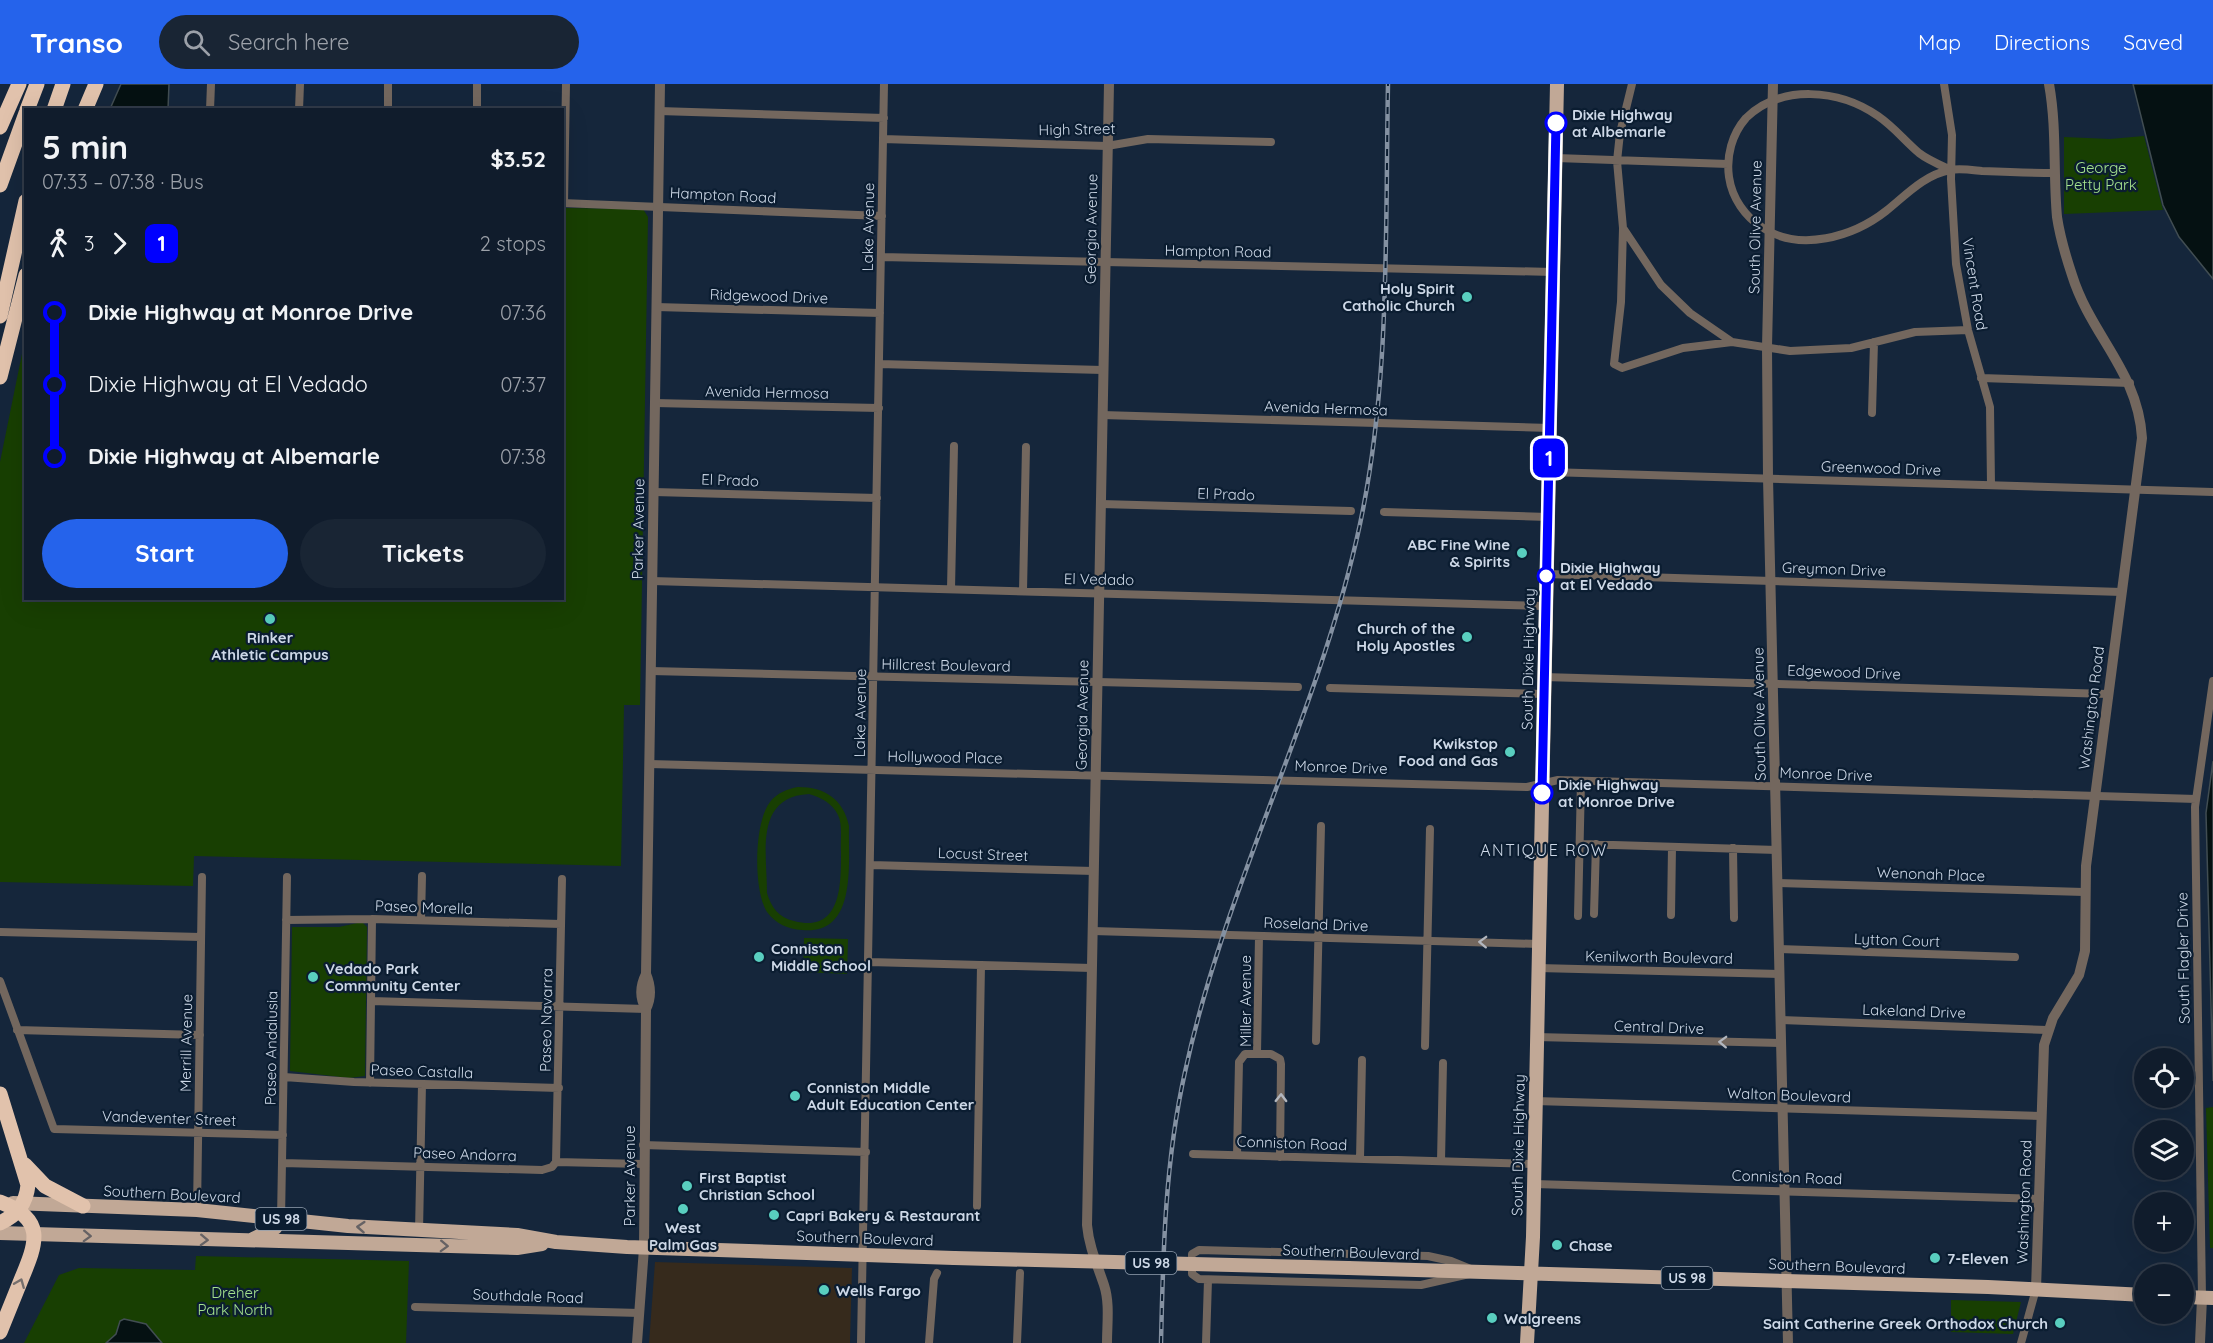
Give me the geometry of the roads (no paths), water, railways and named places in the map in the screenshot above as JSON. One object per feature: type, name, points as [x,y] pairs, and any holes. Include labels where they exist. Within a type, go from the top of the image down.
[{"type":"highway","points":[[0,128],[19,84]]},
{"type":"highway","points":[[27,108],[37,84]]},
{"type":"highway","points":[[55,108],[63,84]]},
{"type":"highway","points":[[86,108],[96,84]]},
{"type":"highway","points":[[0,185],[24,117]]},
{"type":"highway","points":[[0,316],[24,210]]},
{"type":"highway","points":[[0,377],[24,283]]},
{"type":"highway","points":[[0,1094],[28,1185],[22,1207],[0,1223]]},
{"type":"highway","points":[[22,1162],[45,1186],[83,1206]]},
{"type":"highway","points":[[0,1202],[22,1207],[35,1233],[32,1253],[0,1332]]},
{"type":"main road","name":"South Dixie Highway","points":[[1527,1343],[1534,1164],[1557,84]]},
{"type":"main road","name":"Southern Boulevard","points":[[22,1207],[83,1206],[197,1210],[322,1224],[517,1235],[556,1242],[644,1248],[1787,1281],[2134,1294]]},
{"type":"main road","points":[[245,1241],[264,1235],[275,1228],[281,1219]]},
{"type":"main road","points":[[281,1241],[283,1232],[289,1227],[311,1229],[322,1224]]},
{"type":"main road","points":[[377,1243],[419,1231]]},
{"type":"main road","name":"Southern Boulevard","points":[[0,1233],[517,1248],[556,1242]]},
{"type":"street","points":[[210,108],[211,84]]},
{"type":"street","points":[[299,108],[300,84]]},
{"type":"street","points":[[388,84],[388,108]]},
{"type":"street","points":[[477,84],[477,108]]},
{"type":"street","points":[[564,163],[566,84]]},
{"type":"street","name":"Parker Avenue","points":[[637,1343],[644,1248],[646,1008],[650,1000],[650,983],[646,974],[660,84]]},
{"type":"street","name":"Lake Avenue","points":[[861,1343],[884,84]]},
{"type":"street","name":"Georgia Avenue","points":[[1107,1343],[1107,1306],[1104,1285],[1088,1243],[1087,1225],[1109,84]]},
{"type":"street","name":"South Olive Avenue","points":[[1773,84],[1767,347],[1768,478],[1788,1343]]},
{"type":"street","name":"Vincent Road","points":[[1944,84],[1952,135],[1951,170],[1956,264],[1968,330],[1992,423],[1991,485]]},
{"type":"street","name":"Washington Road","points":[[2021,1343],[2036,1289],[2043,1054],[2047,1030],[2073,988],[2083,964],[2084,892],[2142,438],[2139,410],[2130,383],[2091,319],[2073,277],[2058,219],[2055,131],[2049,84]]},
{"type":"street","points":[[1630,86],[1617,161],[1623,228],[1621,302],[1614,364],[1622,368],[1683,348],[1732,342],[1810,352],[1874,342],[1915,332],[1968,330]]},
{"type":"street","points":[[1951,170],[1912,188],[1885,212],[1869,222],[1838,235],[1795,240],[1770,232],[1756,224],[1741,207],[1731,187],[1728,164],[1739,127],[1754,110],[1773,97],[1793,92],[1820,92],[1851,101],[1885,121],[1919,153],[1951,170],[2055,173]]},
{"type":"street","points":[[660,111],[884,118]]},
{"type":"street","name":"High Street","points":[[883,139],[1107,146],[1148,139],[1270,142]]},
{"type":"street","points":[[1556,158],[1728,164]]},
{"type":"street","name":"Hampton Road","points":[[564,203],[882,216]]},
{"type":"street","points":[[1623,228],[1648,269],[1674,300],[1732,342]]},
{"type":"street","name":"Hampton Road","points":[[881,257],[1553,272]]},
{"type":"street","name":"Ridgewood Drive","points":[[656,307],[880,313]]},
{"type":"street","points":[[1872,413],[1874,342]]},
{"type":"street","points":[[879,364],[1103,370]]},
{"type":"street","points":[[1982,378],[2130,383]]},
{"type":"street","name":"Avenida Hermosa","points":[[655,403],[879,408]]},
{"type":"street","name":"Avenida Hermosa","points":[[1102,415],[1550,428]]},
{"type":"street","points":[[951,589],[954,446]]},
{"type":"street","points":[[1023,591],[1026,447]]},
{"type":"street","name":"Greenwood Drive","points":[[1549,472],[2213,492]]},
{"type":"street","name":"El Prado","points":[[654,492],[877,498]]},
{"type":"street","name":"El Prado","points":[[1101,504],[1352,512]]},
{"type":"street","points":[[1384,512],[1548,517]]},
{"type":"street","name":"Greymon Drive","points":[[1546,574],[2122,592]]},
{"type":"street","name":"El Vedado","points":[[652,581],[1545,606]]},
{"type":"street","name":"Hillcrest Boulevard","points":[[651,671],[1298,687]]},
{"type":"street","name":"Edgewood Drive","points":[[1544,677],[2108,694]]},
{"type":"street","name":"South Flagler Drive","points":[[2200,1343],[2207,1298],[2196,799],[2213,681]]},
{"type":"street","points":[[1330,688],[1544,694]]},
{"type":"street","name":"Hollywood Place","points":[[649,764],[1096,774]]},
{"type":"street","name":"Monroe Drive","points":[[1096,774],[1527,787],[1558,780],[2196,799]]},
{"type":"street","points":[[1578,916],[1581,781]]},
{"type":"street","points":[[1316,1041],[1321,826]]},
{"type":"street","points":[[1425,1046],[1430,830]]},
{"type":"street","points":[[1581,844],[1777,849]]},
{"type":"street","points":[[1594,914],[1596,844]]},
{"type":"street","points":[[1671,915],[1672,847]]},
{"type":"street","points":[[1733,848],[1734,918]]},
{"type":"street","name":"Locust Street","points":[[871,865],[1094,871]]},
{"type":"street","points":[[422,876],[422,920]]},
{"type":"street","name":"Merrill Avenue","points":[[197,1210],[202,877]]},
{"type":"street","name":"Paseo Andalusia","points":[[281,1219],[287,877]]},
{"type":"street","name":"Paseo Navarra","points":[[556,1162],[561,879]]},
{"type":"street","name":"Wenonah Place","points":[[1777,883],[2084,892]]},
{"type":"street","points":[[370,1083],[372,919]]},
{"type":"street","name":"Paseo Morella","points":[[286,920],[372,919],[561,924]]},
{"type":"street","name":"Roseland Drive","points":[[1093,931],[1538,944]]},
{"type":"street","points":[[0,932],[201,937]]},
{"type":"street","name":"Miller Avenue","points":[[1259,936],[1257,1054],[1276,1056],[1281,1064],[1280,1157]]},
{"type":"street","name":"Lytton Court","points":[[1779,949],[2015,957]]},
{"type":"street","points":[[869,962],[1092,968]]},
{"type":"street","points":[[977,1206],[981,965]]},
{"type":"street","name":"Kenilworth Boulevard","points":[[1538,968],[1780,974]]},
{"type":"street","points":[[0,981],[17,1030],[200,1035]]},
{"type":"street","points":[[371,1001],[646,1008]]},
{"type":"street","name":"Lakeland Drive","points":[[1781,1020],[2047,1030]]},
{"type":"street","name":"Vandeventer Street","points":[[17,1030],[54,1129],[284,1135]]},
{"type":"street","name":"Central Drive","points":[[1536,1037],[1781,1043]]},
{"type":"street","points":[[1237,1155],[1239,1062],[1245,1054],[1257,1054]]},
{"type":"street","points":[[1360,1159],[1362,1060]]},
{"type":"street","points":[[1441,1161],[1443,1063]]},
{"type":"street","name":"Paseo Castalla","points":[[284,1077],[370,1083],[559,1088]]},
{"type":"street","points":[[419,1231],[422,1084]]},
{"type":"street","name":"Walton Boulevard","points":[[1535,1101],[2042,1116]]},
{"type":"street","points":[[644,1145],[866,1152]]},
{"type":"street","name":"Conniston Road","points":[[1193,1154],[1534,1164]]},
{"type":"street","name":"Paseo Andorra","points":[[283,1163],[542,1170],[556,1162],[643,1164]]},
{"type":"street","name":"Conniston Road","points":[[1533,1184],[2040,1199]]},
{"type":"street","points":[[1195,1251],[1428,1257],[1451,1261],[1478,1272],[1421,1284],[1208,1280],[1196,1278],[1192,1274],[1195,1251]]},
{"type":"street","points":[[929,1343],[934,1279],[937,1273]]},
{"type":"street","points":[[1017,1343],[1020,1274]]},
{"type":"street","points":[[1206,1343],[1208,1280]]},
{"type":"street","name":"Southdale Road","points":[[415,1307],[640,1313]]},
{"type":"railway","points":[[1161,1343],[1169,1173],[1185,1072],[1222,938],[1317,676],[1338,609],[1356,542],[1367,486],[1381,372],[1386,257],[1388,84]]},
{"type":"place","name":"Dixie Highway at Albemarle","points":[[1556,123]]},
{"type":"place","name":"Holy Spirit Catholic Church","points":[[1467,297]]},
{"type":"place","name":"ABC Fine Wine & Spirits","points":[[1522,553]]},
{"type":"place","name":"Dixie Highway at El Vedado","points":[[1546,576]]},
{"type":"place","name":"Rinker Athletic Campus","points":[[270,619]]},
{"type":"place","name":"Church of the Holy Apostles","points":[[1467,637]]},
{"type":"place","name":"Kwikstop Food and Gas","points":[[1510,752]]},
{"type":"place","name":"Dixie Highway at Monroe Drive","points":[[1542,793]]},
{"type":"place","name":"Conniston Middle School","points":[[759,957]]},
{"type":"place","name":"Vedado Park Community Center","points":[[313,977]]},
{"type":"place","name":"Conniston Middle Adult Education Center","points":[[795,1096]]},
{"type":"place","name":"First Baptist Christian School","points":[[687,1186]]},
{"type":"place","name":"West Palm Gas","points":[[683,1209]]},
{"type":"place","name":"Capri Bakery & Restaurant","points":[[774,1215]]},
{"type":"place","name":"Chase","points":[[1557,1245]]},
{"type":"place","name":"7-Eleven","points":[[1935,1258]]},
{"type":"place","name":"Wells Fargo","points":[[824,1290]]},
{"type":"place","name":"Walgreens","points":[[1492,1318]]},
{"type":"place","name":"Saint Catherine Greek Orthodox Church","points":[[2060,1323]]},
{"type":"district","name":"ANTIQUE ROW","points":[[1544,850]]},
{"type":"park label","name":"George Petty Park","points":[[2101,176]]},
{"type":"park label","name":"Dreher Park North","points":[[235,1300]]}]
